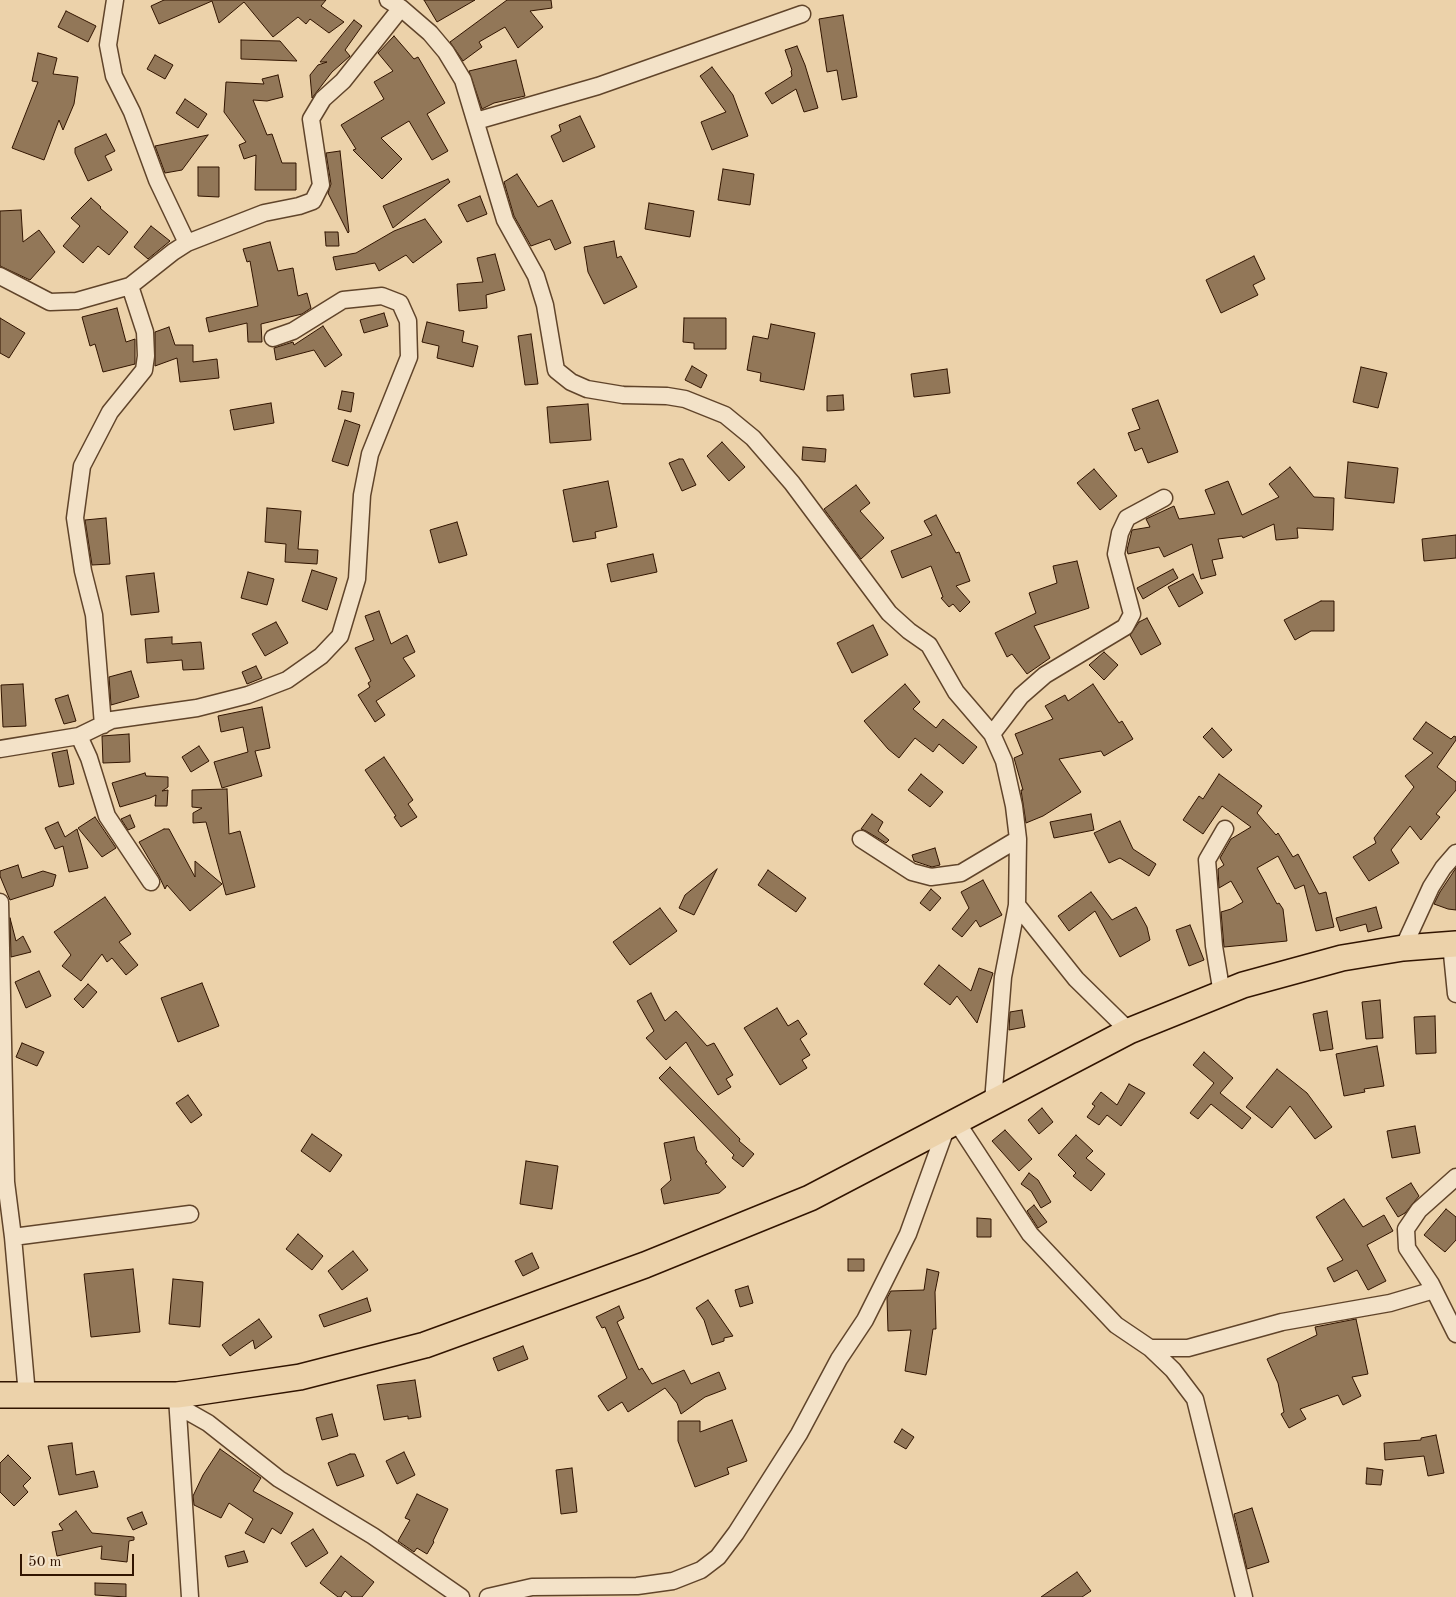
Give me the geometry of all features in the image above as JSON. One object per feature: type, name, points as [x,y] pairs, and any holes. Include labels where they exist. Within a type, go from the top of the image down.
[{"type":"main road","points":[[0,1395],[177,1400],[300,1377],[425,1344],[645,1265],[810,1198],[1129,1030],[1243,985],[1342,958],[1404,948],[1454,944]]},
{"type":"street","points":[[116,0],[108,45],[114,76],[132,112],[157,180],[187,243]]},
{"type":"street","points":[[0,276],[50,302],[77,301],[130,286],[187,243],[264,213],[300,206],[314,200],[321,185],[311,120],[323,98],[343,81],[395,4],[430,33],[446,52],[463,80],[505,220],[536,276],[545,305],[556,370],[571,382],[587,389],[623,395],[667,396],[685,399],[726,415],[753,438],[792,483],[889,613],[909,631],[929,645],[956,692],[992,734],[1004,761],[1014,806],[1018,839],[1017,904],[1003,977],[993,1102]]},
{"type":"street","points":[[476,121],[598,86],[802,14]]},
{"type":"street","points":[[103,725],[94,615],[82,571],[75,518],[82,466],[110,412],[144,370],[146,356],[144,332],[130,286]]},
{"type":"street","points":[[0,749],[79,736],[112,720],[197,708],[248,695],[287,680],[321,656],[340,636],[357,579],[362,495],[370,454],[409,357],[408,320],[400,303],[382,296],[343,300],[293,331],[272,338]]},
{"type":"street","points":[[992,734],[1021,696],[1046,675],[1125,627],[1132,614],[1116,554],[1120,533],[1127,518],[1164,498]]},
{"type":"street","points":[[79,736],[89,758],[107,816],[151,882]]},
{"type":"street","points":[[1222,994],[1214,946],[1207,860],[1225,829]]},
{"type":"street","points":[[861,839],[912,872],[931,877],[961,873],[1018,839]]},
{"type":"street","points":[[1404,948],[1431,887],[1443,868],[1456,853]]},
{"type":"street","points":[[0,902],[3,1126],[6,1182],[13,1237],[27,1396]]},
{"type":"street","points":[[1017,904],[1076,979],[1129,1030]]},
{"type":"street","points":[[1454,944],[1456,994]]},
{"type":"street","points":[[951,1124],[1030,1234],[1116,1325],[1150,1348],[1173,1370],[1195,1399],[1244,1597]]},
{"type":"street","points":[[488,1597],[532,1587],[637,1586],[674,1582],[701,1570],[718,1557],[736,1533],[799,1434],[839,1359],[864,1320],[908,1234],[951,1124]]},
{"type":"street","points":[[1456,1177],[1419,1210],[1406,1230],[1407,1248],[1434,1290],[1456,1334]]},
{"type":"street","points":[[13,1237],[190,1214]]},
{"type":"street","points":[[1150,1348],[1188,1348],[1282,1322],[1390,1303],[1434,1290]]},
{"type":"street","points":[[177,1400],[190,1597]]},
{"type":"street","points":[[177,1400],[279,1479],[373,1536],[461,1597]]},
{"type":"building","points":[[164,0],[326,0],[321,6],[344,22],[329,33],[310,19],[306,24],[298,17],[273,37],[244,2],[219,23],[212,1],[159,24],[151,6]]},
{"type":"building","points":[[424,0],[475,0],[437,22]]},
{"type":"building","points":[[507,0],[551,0],[552,8],[530,11],[543,27],[518,48],[505,27],[479,42],[482,47],[463,61],[450,42]]},
{"type":"building","points":[[66,11],[96,26],[88,42],[58,27]]},
{"type":"building","points":[[843,15],[857,97],[842,100],[837,70],[827,72],[819,19]]},
{"type":"building","points":[[354,20],[362,26],[345,50],[350,56],[332,72],[312,98],[310,75],[318,65],[327,62],[320,62]]},
{"type":"building","points":[[394,36],[414,59],[418,57],[445,103],[427,114],[448,151],[432,160],[409,121],[381,138],[402,159],[382,179],[353,150],[356,149],[341,125],[384,99],[374,82],[393,71],[378,53]]},
{"type":"building","points":[[241,40],[280,41],[297,61],[241,59]]},
{"type":"building","points":[[797,46],[818,108],[804,112],[796,89],[772,104],[765,93],[792,76],[792,70],[785,50]]},
{"type":"building","points":[[38,53],[57,58],[53,74],[78,77],[74,104],[63,130],[59,120],[44,160],[12,148],[38,82],[32,81]]},
{"type":"building","points":[[155,55],[173,65],[165,79],[147,69]]},
{"type":"building","points":[[516,60],[525,96],[494,103],[482,109],[469,71]]},
{"type":"building","points":[[712,67],[733,95],[748,136],[712,150],[701,122],[726,112],[700,76]]},
{"type":"building","points":[[278,75],[283,97],[267,101],[253,100],[267,135],[272,134],[282,163],[296,163],[296,190],[255,190],[256,155],[244,159],[239,145],[246,142],[224,112],[226,82],[264,84],[262,79]]},
{"type":"building","points":[[185,99],[207,114],[198,128],[176,113]]},
{"type":"building","points":[[580,116],[595,147],[563,162],[551,136],[561,131],[559,125]]},
{"type":"building","points":[[106,134],[115,151],[105,156],[112,170],[88,181],[75,153],[75,148]]},
{"type":"building","points":[[208,135],[182,170],[165,173],[155,146]]},
{"type":"building","points":[[340,151],[348,233],[328,193],[331,184],[326,153]]},
{"type":"building","points":[[198,167],[219,167],[219,197],[198,196]]},
{"type":"building","points":[[723,169],[754,174],[750,205],[718,200]]},
{"type":"building","points":[[517,174],[538,207],[552,200],[571,243],[555,250],[550,239],[531,246],[514,216],[504,182]]},
{"type":"building","points":[[448,179],[450,182],[393,228],[383,206]]},
{"type":"building","points":[[480,196],[487,214],[467,222],[458,205]]},
{"type":"building","points":[[91,198],[128,232],[109,255],[98,246],[83,263],[63,246],[80,226],[71,218]]},
{"type":"building","points":[[649,203],[694,211],[690,237],[645,229]]},
{"type":"building","points":[[21,210],[23,242],[39,230],[55,252],[30,280],[0,266],[0,211]]},
{"type":"building","points":[[425,219],[442,242],[413,263],[406,255],[379,271],[375,263],[336,270],[333,257],[356,253],[394,231]]},
{"type":"building","points":[[151,226],[170,241],[148,259],[134,247]]},
{"type":"building","points":[[325,232],[338,232],[339,246],[326,246]]},
{"type":"building","points":[[614,241],[617,258],[621,256],[637,287],[604,304],[588,272],[584,247]]},
{"type":"building","points":[[270,242],[278,271],[293,268],[298,296],[307,293],[311,308],[302,314],[261,324],[262,342],[248,342],[247,323],[209,332],[206,318],[258,306],[250,261],[247,262],[243,249]]},
{"type":"building","points":[[495,254],[505,290],[486,295],[487,308],[459,311],[457,284],[483,282],[477,258]]},
{"type":"building","points":[[1254,256],[1265,279],[1253,285],[1258,295],[1221,313],[1206,280]]},
{"type":"building","points":[[117,308],[126,342],[135,339],[135,364],[103,372],[95,344],[90,346],[82,317]]},
{"type":"building","points":[[384,313],[388,326],[364,333],[360,320]]},
{"type":"building","points":[[0,318],[25,333],[9,358],[0,353]]},
{"type":"building","points":[[684,318],[726,318],[726,349],[694,349],[694,343],[683,342]]},
{"type":"building","points":[[427,322],[464,331],[462,342],[478,346],[473,367],[437,358],[439,346],[422,342]]},
{"type":"building","points":[[771,324],[815,333],[804,390],[760,381],[761,373],[747,370],[753,336],[768,339]]},
{"type":"building","points":[[323,326],[342,355],[325,367],[314,350],[276,360],[274,348],[293,342],[294,345]]},
{"type":"building","points":[[169,327],[175,345],[193,345],[193,362],[217,359],[219,378],[180,382],[177,358],[155,366],[155,332]]},
{"type":"building","points":[[531,334],[538,384],[525,385],[518,336]]},
{"type":"building","points":[[692,366],[707,375],[701,388],[685,380]]},
{"type":"building","points":[[1361,367],[1387,373],[1378,408],[1353,402]]},
{"type":"building","points":[[947,369],[950,393],[914,397],[911,374]]},
{"type":"building","points":[[342,391],[354,393],[351,412],[338,409]]},
{"type":"building","points":[[843,395],[844,410],[827,411],[827,396]]},
{"type":"building","points":[[1158,400],[1178,452],[1148,463],[1142,448],[1135,451],[1128,433],[1140,429],[1132,409]]},
{"type":"building","points":[[271,403],[274,423],[234,430],[230,410]]},
{"type":"building","points":[[588,404],[591,440],[550,443],[547,407]]},
{"type":"building","points":[[345,420],[360,425],[348,466],[332,461]]},
{"type":"building","points":[[722,442],[745,467],[729,481],[707,456]]},
{"type":"building","points":[[803,447],[826,449],[825,462],[802,460]]},
{"type":"building","points":[[683,459],[696,485],[682,491],[669,463]]},
{"type":"building","points":[[1348,462],[1398,468],[1394,503],[1345,498]]},
{"type":"building","points":[[1290,467],[1314,497],[1334,498],[1333,530],[1297,528],[1298,538],[1276,540],[1274,524],[1243,538],[1242,536],[1218,539],[1223,558],[1212,560],[1216,575],[1201,579],[1192,544],[1164,557],[1159,547],[1128,554],[1127,550],[1132,530],[1150,527],[1146,519],[1174,506],[1179,519],[1215,514],[1205,490],[1228,481],[1242,515],[1279,497],[1269,484]]},
{"type":"building","points":[[1094,469],[1117,496],[1100,510],[1077,483]]},
{"type":"building","points":[[608,481],[617,527],[595,532],[596,538],[573,542],[563,490]]},
{"type":"building","points":[[856,485],[870,503],[860,511],[884,538],[861,559],[824,509]]},
{"type":"building","points":[[267,508],[301,511],[298,549],[318,550],[317,564],[285,562],[286,544],[265,542]]},
{"type":"building","points":[[936,515],[956,553],[959,552],[970,581],[956,586],[970,602],[960,612],[953,604],[949,607],[941,598],[943,597],[931,566],[902,578],[891,551],[932,535],[924,521]]},
{"type":"building","points":[[106,518],[110,564],[92,565],[85,520]]},
{"type":"building","points":[[457,522],[467,555],[439,563],[430,530]]},
{"type":"building","points":[[1456,535],[1456,558],[1424,561],[1422,539]]},
{"type":"building","points":[[653,554],[657,572],[611,582],[607,564]]},
{"type":"building","points":[[1077,561],[1089,608],[1034,626],[1050,658],[1027,674],[1012,654],[1007,657],[995,633],[1036,613],[1029,593],[1057,583],[1053,566]]},
{"type":"building","points":[[1173,569],[1178,578],[1143,599],[1137,588]]},
{"type":"building","points":[[312,570],[337,578],[327,610],[302,601]]},
{"type":"building","points":[[248,572],[274,579],[267,605],[241,598]]},
{"type":"building","points":[[154,573],[159,612],[131,615],[126,576]]},
{"type":"building","points":[[1193,574],[1203,593],[1179,607],[1168,587]]},
{"type":"building","points":[[1321,601],[1334,601],[1334,631],[1311,631],[1295,640],[1284,620]]},
{"type":"building","points":[[379,611],[391,644],[407,635],[415,652],[403,658],[415,676],[376,701],[385,715],[375,722],[358,695],[370,687],[368,683],[371,681],[355,648],[374,640],[365,616]]},
{"type":"building","points":[[1147,618],[1161,644],[1141,655],[1130,635],[1139,622]]},
{"type":"building","points":[[276,622],[288,643],[265,656],[252,634]]},
{"type":"building","points":[[873,625],[888,655],[852,673],[837,643]]},
{"type":"building","points":[[172,637],[172,644],[201,642],[204,669],[183,670],[182,660],[147,663],[145,639]]},
{"type":"building","points":[[1104,652],[1118,665],[1104,680],[1089,665]]},
{"type":"building","points":[[256,666],[262,678],[247,684],[242,672]]},
{"type":"building","points":[[131,671],[139,697],[111,705],[109,677]]},
{"type":"building","points":[[23,684],[26,726],[3,727],[1,685]]},
{"type":"building","points":[[905,684],[920,702],[913,709],[936,728],[943,719],[977,747],[963,764],[939,744],[933,752],[915,738],[899,758],[888,749],[864,721]]},
{"type":"building","points":[[1093,684],[1119,723],[1122,721],[1133,739],[1104,756],[1101,751],[1059,759],[1081,792],[1043,816],[1026,823],[1021,790],[1023,790],[1014,758],[1023,754],[1015,734],[1053,719],[1045,706],[1065,695],[1068,701]]},
{"type":"building","points":[[68,695],[76,721],[64,724],[55,699]]},
{"type":"building","points":[[262,707],[270,748],[255,751],[262,776],[222,788],[214,762],[248,752],[243,727],[221,732],[218,716]]},
{"type":"building","points":[[1426,722],[1451,739],[1454,736],[1456,737],[1456,740],[1437,767],[1456,782],[1456,790],[1436,814],[1440,817],[1421,840],[1410,826],[1391,850],[1399,863],[1369,881],[1353,857],[1376,843],[1374,838],[1414,787],[1405,776],[1433,753],[1413,739]]},
{"type":"building","points":[[1212,728],[1232,750],[1223,758],[1203,737]]},
{"type":"building","points":[[129,734],[130,762],[103,763],[102,736]]},
{"type":"building","points":[[199,746],[209,761],[191,772],[182,757]]},
{"type":"building","points":[[67,750],[74,784],[59,787],[52,753]]},
{"type":"building","points":[[384,757],[413,800],[408,804],[417,817],[401,827],[394,817],[396,816],[365,770]]},
{"type":"building","points":[[145,773],[146,776],[168,777],[168,787],[162,791],[168,790],[167,806],[155,806],[156,795],[120,807],[112,783]]},
{"type":"building","points":[[921,774],[943,792],[930,807],[908,790]]},
{"type":"building","points":[[1219,774],[1262,806],[1257,813],[1276,835],[1278,833],[1293,857],[1298,854],[1319,894],[1326,892],[1334,927],[1316,931],[1304,885],[1295,889],[1278,856],[1257,868],[1277,904],[1279,903],[1283,909],[1287,941],[1224,947],[1221,912],[1243,902],[1231,881],[1219,888],[1218,869],[1224,865],[1220,858],[1231,839],[1251,827],[1222,806],[1203,834],[1183,820],[1199,796],[1203,799]]},
{"type":"building","points":[[227,789],[229,834],[240,831],[255,887],[226,895],[206,822],[193,823],[193,813],[202,808],[192,807],[192,790]]},
{"type":"building","points":[[872,814],[883,822],[878,831],[889,840],[886,843],[861,829]]},
{"type":"building","points":[[1091,814],[1094,830],[1054,838],[1050,822]]},
{"type":"building","points":[[130,815],[135,827],[128,830],[121,819]]},
{"type":"building","points":[[95,817],[116,848],[102,857],[78,828]]},
{"type":"building","points":[[1120,821],[1133,849],[1156,864],[1149,876],[1120,858],[1109,863],[1094,833]]},
{"type":"building","points":[[58,822],[65,837],[77,829],[88,868],[69,872],[63,846],[55,849],[45,828]]},
{"type":"building","points":[[164,829],[169,829],[195,877],[195,861],[222,884],[190,911],[167,885],[165,889],[139,842]]},
{"type":"building","points":[[935,848],[940,865],[932,867],[914,861],[912,855]]},
{"type":"building","points":[[18,865],[22,878],[43,871],[56,875],[53,886],[10,900],[0,876],[0,871]]},
{"type":"building","points":[[1456,868],[1456,910],[1434,904],[1440,892]]},
{"type":"building","points":[[717,869],[694,915],[679,908],[685,895]]},
{"type":"building","points":[[768,870],[806,898],[796,912],[758,885]]},
{"type":"building","points":[[983,880],[1002,915],[980,927],[976,920],[962,937],[952,929],[969,908],[961,892]]},
{"type":"building","points":[[931,889],[941,898],[930,911],[920,903]]},
{"type":"building","points":[[1091,892],[1112,920],[1136,907],[1147,927],[1150,940],[1120,957],[1095,911],[1069,931],[1058,916]]},
{"type":"building","points":[[105,897],[131,934],[119,942],[138,965],[126,975],[112,958],[107,962],[102,954],[81,981],[62,966],[71,955],[54,932]]},
{"type":"building","points":[[1376,907],[1382,928],[1368,932],[1366,924],[1340,931],[1336,918]]},
{"type":"building","points":[[660,908],[677,931],[630,965],[613,942]]},
{"type":"building","points":[[10,918],[16,941],[23,936],[31,952],[11,957]]},
{"type":"building","points":[[1190,925],[1204,960],[1189,966],[1176,930]]},
{"type":"building","points":[[939,965],[971,991],[979,968],[993,973],[977,1023],[957,996],[950,1005],[924,984]]},
{"type":"building","points":[[39,971],[51,996],[26,1008],[15,982]]},
{"type":"building","points":[[202,983],[219,1026],[178,1042],[161,998]]},
{"type":"building","points":[[88,984],[97,992],[83,1008],[74,999]]},
{"type":"building","points":[[651,993],[665,1021],[676,1011],[707,1046],[714,1043],[733,1075],[726,1079],[731,1087],[718,1095],[686,1042],[666,1060],[646,1038],[654,1031],[637,1001]]},
{"type":"building","points":[[1380,1000],[1383,1038],[1366,1039],[1362,1002]]},
{"type":"building","points":[[777,1008],[788,1026],[798,1020],[807,1034],[800,1039],[810,1055],[802,1060],[807,1068],[780,1085],[744,1028]]},
{"type":"building","points":[[1022,1010],[1025,1027],[1009,1030],[1010,1012]]},
{"type":"building","points":[[1327,1011],[1333,1049],[1320,1051],[1313,1014]]},
{"type":"building","points":[[1435,1016],[1436,1053],[1416,1054],[1414,1017]]},
{"type":"building","points":[[22,1043],[44,1052],[37,1066],[16,1057]]},
{"type":"building","points":[[1377,1046],[1384,1086],[1364,1089],[1365,1092],[1344,1096],[1336,1054]]},
{"type":"building","points":[[1204,1052],[1233,1078],[1220,1093],[1251,1118],[1242,1129],[1211,1104],[1198,1119],[1190,1113],[1214,1083],[1193,1065]]},
{"type":"building","points":[[670,1067],[740,1139],[739,1141],[754,1154],[743,1167],[732,1158],[734,1155],[659,1078]]},
{"type":"building","points":[[1277,1069],[1307,1093],[1332,1127],[1315,1139],[1290,1106],[1272,1128],[1246,1107]]},
{"type":"building","points":[[1129,1084],[1145,1093],[1121,1126],[1107,1115],[1099,1125],[1087,1117],[1095,1106],[1092,1104],[1101,1092],[1117,1105]]},
{"type":"building","points":[[188,1095],[202,1115],[191,1123],[176,1103]]},
{"type":"building","points":[[1042,1108],[1053,1122],[1039,1134],[1028,1120]]},
{"type":"building","points":[[1415,1126],[1420,1153],[1392,1158],[1387,1131]]},
{"type":"building","points":[[1005,1130],[1032,1159],[1019,1171],[992,1141]]},
{"type":"building","points":[[312,1134],[342,1155],[330,1172],[301,1151]]},
{"type":"building","points":[[1076,1135],[1093,1151],[1086,1158],[1105,1174],[1091,1191],[1073,1176],[1076,1173],[1058,1155]]},
{"type":"building","points":[[694,1137],[697,1150],[707,1162],[705,1163],[726,1187],[719,1193],[664,1204],[661,1189],[671,1180],[664,1143]]},
{"type":"building","points":[[526,1161],[558,1166],[552,1209],[520,1204]]},
{"type":"building","points":[[1029,1173],[1038,1180],[1051,1202],[1041,1208],[1031,1191],[1021,1184]]},
{"type":"building","points":[[1411,1183],[1419,1196],[1405,1213],[1398,1217],[1386,1198]]},
{"type":"building","points":[[1344,1199],[1363,1227],[1384,1215],[1393,1231],[1367,1245],[1386,1281],[1368,1290],[1357,1270],[1334,1282],[1327,1268],[1343,1260],[1316,1217]]},
{"type":"building","points":[[1034,1205],[1047,1222],[1038,1228],[1027,1211]]},
{"type":"building","points":[[1446,1209],[1456,1217],[1456,1240],[1445,1252],[1424,1235]]},
{"type":"building","points":[[977,1218],[991,1219],[991,1237],[977,1237]]},
{"type":"building","points":[[298,1234],[323,1256],[312,1270],[286,1249]]},
{"type":"building","points":[[353,1251],[368,1270],[342,1290],[328,1271]]},
{"type":"building","points":[[532,1253],[539,1268],[523,1276],[515,1261]]},
{"type":"building","points":[[848,1259],[864,1259],[864,1271],[848,1271]]},
{"type":"building","points":[[133,1269],[140,1332],[91,1337],[84,1274]]},
{"type":"building","points":[[927,1269],[939,1272],[935,1292],[936,1329],[933,1329],[926,1375],[905,1371],[911,1330],[888,1331],[887,1298],[891,1291],[924,1290]]},
{"type":"building","points":[[173,1279],[203,1282],[200,1327],[169,1324]]},
{"type":"building","points":[[748,1286],[753,1303],[740,1307],[735,1290]]},
{"type":"building","points":[[367,1298],[371,1311],[324,1327],[319,1315]]},
{"type":"building","points":[[708,1300],[733,1336],[724,1338],[724,1341],[712,1345],[704,1320],[696,1308]]},
{"type":"building","points":[[619,1306],[624,1318],[617,1322],[639,1370],[642,1368],[652,1384],[684,1370],[691,1384],[719,1372],[726,1389],[705,1397],[681,1414],[677,1403],[665,1388],[628,1412],[622,1402],[608,1411],[598,1396],[627,1378],[605,1327],[602,1328],[596,1317]]},
{"type":"building","points":[[259,1319],[272,1337],[255,1349],[253,1340],[230,1356],[222,1345]]},
{"type":"building","points":[[1356,1319],[1368,1374],[1352,1377],[1361,1396],[1343,1405],[1338,1395],[1300,1409],[1306,1419],[1289,1428],[1281,1414],[1284,1412],[1278,1383],[1267,1359],[1317,1335],[1315,1327]]},
{"type":"building","points":[[523,1346],[528,1359],[498,1371],[493,1358]]},
{"type":"building","points":[[415,1380],[421,1417],[408,1419],[408,1416],[384,1420],[377,1385]]},
{"type":"building","points":[[332,1414],[338,1436],[322,1440],[316,1418]]},
{"type":"building","points":[[732,1420],[747,1461],[727,1468],[729,1474],[695,1487],[678,1441],[678,1421],[700,1421],[700,1432]]},
{"type":"building","points":[[902,1429],[914,1437],[906,1449],[894,1442]]},
{"type":"building","points":[[1436,1435],[1444,1473],[1428,1476],[1424,1456],[1385,1460],[1384,1443],[1421,1440],[1421,1438]]},
{"type":"building","points":[[72,1443],[76,1475],[94,1471],[98,1487],[59,1495],[48,1446]]},
{"type":"building","points":[[220,1449],[261,1478],[253,1491],[293,1513],[281,1534],[272,1528],[264,1543],[245,1533],[253,1519],[229,1503],[221,1518],[194,1505],[193,1496],[203,1475]]},
{"type":"building","points":[[404,1452],[415,1475],[397,1484],[386,1461]]},
{"type":"building","points":[[350,1454],[355,1454],[364,1476],[337,1486],[328,1463]]},
{"type":"building","points":[[8,1455],[31,1478],[23,1486],[28,1492],[14,1506],[0,1492],[0,1463]]},
{"type":"building","points":[[572,1468],[577,1512],[561,1514],[556,1470]]},
{"type":"building","points":[[1367,1468],[1383,1470],[1381,1485],[1366,1484]]},
{"type":"building","points":[[417,1494],[448,1509],[427,1554],[417,1548],[414,1552],[398,1541],[410,1520],[405,1518]]},
{"type":"building","points":[[1252,1508],[1269,1562],[1247,1569],[1234,1514]]},
{"type":"building","points":[[76,1511],[92,1533],[134,1537],[134,1540],[129,1541],[127,1562],[101,1559],[102,1546],[57,1556],[52,1532],[63,1530],[59,1524]]},
{"type":"building","points":[[142,1512],[147,1524],[133,1530],[127,1518]]},
{"type":"building","points":[[313,1529],[328,1553],[306,1567],[291,1543]]},
{"type":"building","points":[[244,1551],[248,1562],[228,1567],[225,1556]]},
{"type":"building","points":[[341,1556],[374,1582],[362,1597],[352,1597],[345,1591],[341,1597],[338,1597],[320,1583]]},
{"type":"building","points":[[1077,1572],[1091,1591],[1082,1597],[1041,1597]]},
{"type":"building","points":[[95,1583],[126,1584],[126,1597],[95,1595]]}]
